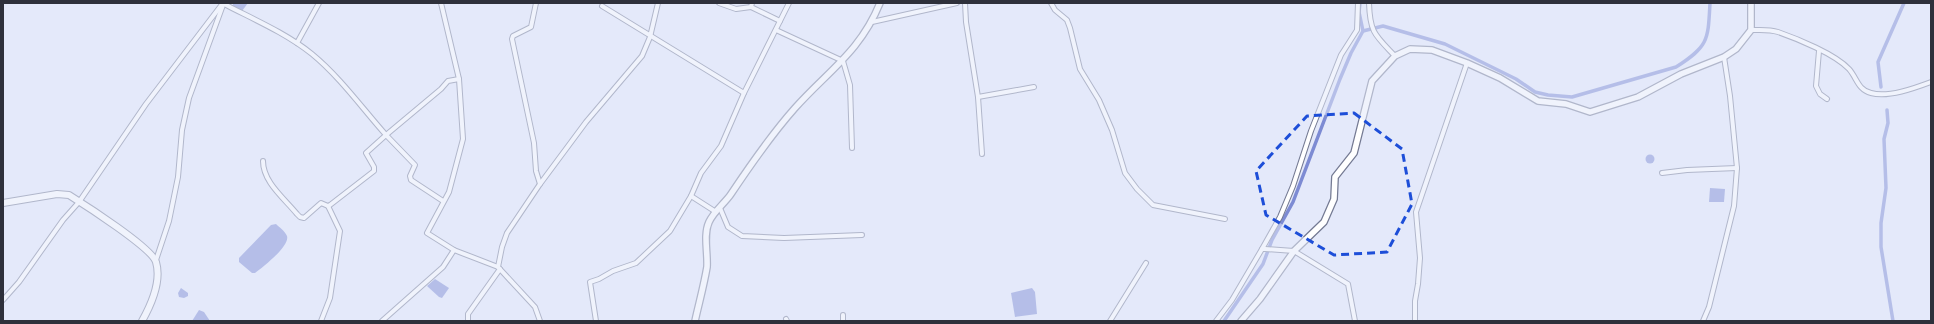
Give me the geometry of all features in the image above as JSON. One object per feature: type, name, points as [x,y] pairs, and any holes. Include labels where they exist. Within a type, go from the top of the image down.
[{"type":"main road","points":[[3,203],[64,194],[79,202],[135,240],[156,260],[157,283],[149,307],[142,321]]},
{"type":"street","points":[[223,3],[297,43],[331,71],[386,135],[415,165],[410,176],[411,180],[443,201]]},
{"type":"street","points":[[3,300],[19,282],[63,220],[79,202],[146,104],[223,3]]},
{"type":"street","points":[[156,260],[170,221],[178,177],[182,130],[189,98],[223,3]]},
{"type":"street","points":[[297,43],[320,3]]},
{"type":"street","points":[[441,3],[459,79],[463,139],[449,192],[427,233],[454,250],[499,268],[535,307],[540,321]]},
{"type":"street","points":[[536,3],[531,27],[513,36],[512,39],[534,143],[536,172],[540,184]]},
{"type":"street","points":[[468,321],[468,314],[499,268],[502,247],[507,234],[540,184],[586,122],[642,56],[650,37],[658,3]]},
{"type":"street","points":[[719,3],[736,9],[751,5],[780,21]]},
{"type":"street","points":[[596,321],[590,282],[636,263],[670,231],[691,196],[701,173],[721,146],[744,93],[790,3]]},
{"type":"street","points":[[695,321],[706,268],[708,224],[760,150],[814,87],[843,61],[859,42],[872,22],[880,3]]},
{"type":"street","points":[[872,22],[957,3]]},
{"type":"street","points":[[965,3],[966,22],[978,96],[982,154]]},
{"type":"street","points":[[1051,3],[1055,10],[1067,20],[1080,69],[1099,100],[1112,130],[1125,172],[1137,189],[1153,205],[1225,219]]},
{"type":"street","points":[[1216,321],[1232,300],[1264,249],[1274,229],[1290,192],[1311,131],[1341,55],[1357,30],[1358,3]]},
{"type":"street","points":[[1369,3],[1370,24],[1373,32],[1395,56]]},
{"type":"street","points":[[1241,321],[1260,299],[1294,251],[1324,222],[1334,199],[1335,177],[1354,153],[1372,81],[1395,56],[1410,50],[1428,50],[1467,63],[1500,78],[1538,101],[1566,104],[1590,112],[1638,97],[1681,74],[1724,58],[1736,49],[1751,30],[1751,3]]},
{"type":"street","points":[[602,6],[650,37],[744,93]]},
{"type":"street","points":[[776,30],[843,61],[850,85],[852,148]]},
{"type":"street","points":[[1751,30],[1777,32],[1819,50],[1838,60],[1849,70],[1860,88],[1871,93],[1882,94],[1906,91],[1931,82]]},
{"type":"street","points":[[1819,50],[1816,86],[1820,94],[1827,99]]},
{"type":"street","points":[[1703,321],[1709,307],[1734,206],[1737,168],[1730,96],[1724,58]]},
{"type":"street","points":[[1415,321],[1415,300],[1420,258],[1416,212],[1467,63]]},
{"type":"street","points":[[328,206],[374,171],[374,167],[366,153],[441,90],[448,80],[459,79]]},
{"type":"street","points":[[978,96],[1034,87]]},
{"type":"street","points":[[263,161],[266,176],[300,217],[304,218],[321,203],[328,206],[340,231],[330,298],[321,321]]},
{"type":"street","points":[[1662,173],[1687,170],[1737,168]]},
{"type":"street","points":[[691,196],[718,210],[728,227],[742,236],[784,238],[862,235]]},
{"type":"street","points":[[1264,249],[1294,251],[1348,284],[1355,321]]},
{"type":"street","points":[[382,321],[443,267],[454,250]]},
{"type":"street","points":[[1110,321],[1146,263]]},
{"type":"street","points":[[843,315],[843,321]]},
{"type":"highlighted area","points":[[1354,113],[1402,149],[1412,204],[1387,252],[1334,255],[1266,215],[1256,171],[1307,116]]},
{"type":"water","points":[[233,3],[248,3],[242,11],[233,6]]},
{"type":"water","points":[[1650,154],[1655,159],[1650,164],[1645,159]]},
{"type":"water","points":[[1710,188],[1725,189],[1724,202],[1709,202]]},
{"type":"water","points":[[276,224],[286,234],[287,240],[275,256],[255,273],[252,273],[239,262],[239,258],[271,225]]},
{"type":"water","points":[[435,279],[449,288],[442,298],[427,286]]},
{"type":"water","points":[[181,288],[188,293],[188,296],[184,298],[179,297],[178,293]]},
{"type":"water","points":[[1032,288],[1035,292],[1037,314],[1015,317],[1011,293]]},
{"type":"water","points":[[199,310],[204,312],[210,321],[192,321]]},
{"type":"waterway","points":[[1224,321],[1263,264],[1272,240],[1293,202],[1340,79],[1351,53],[1363,31],[1359,12],[1360,3]]},
{"type":"waterway","points":[[1363,31],[1383,26],[1445,44],[1516,79],[1535,92],[1548,95],[1572,97],[1676,67],[1687,60],[1701,47],[1705,41],[1710,3]]},
{"type":"waterway","points":[[1881,87],[1878,62],[1904,3]]},
{"type":"waterway","points":[[1887,110],[1888,123],[1884,139],[1886,188],[1881,223],[1881,247],[1893,321]]}]
